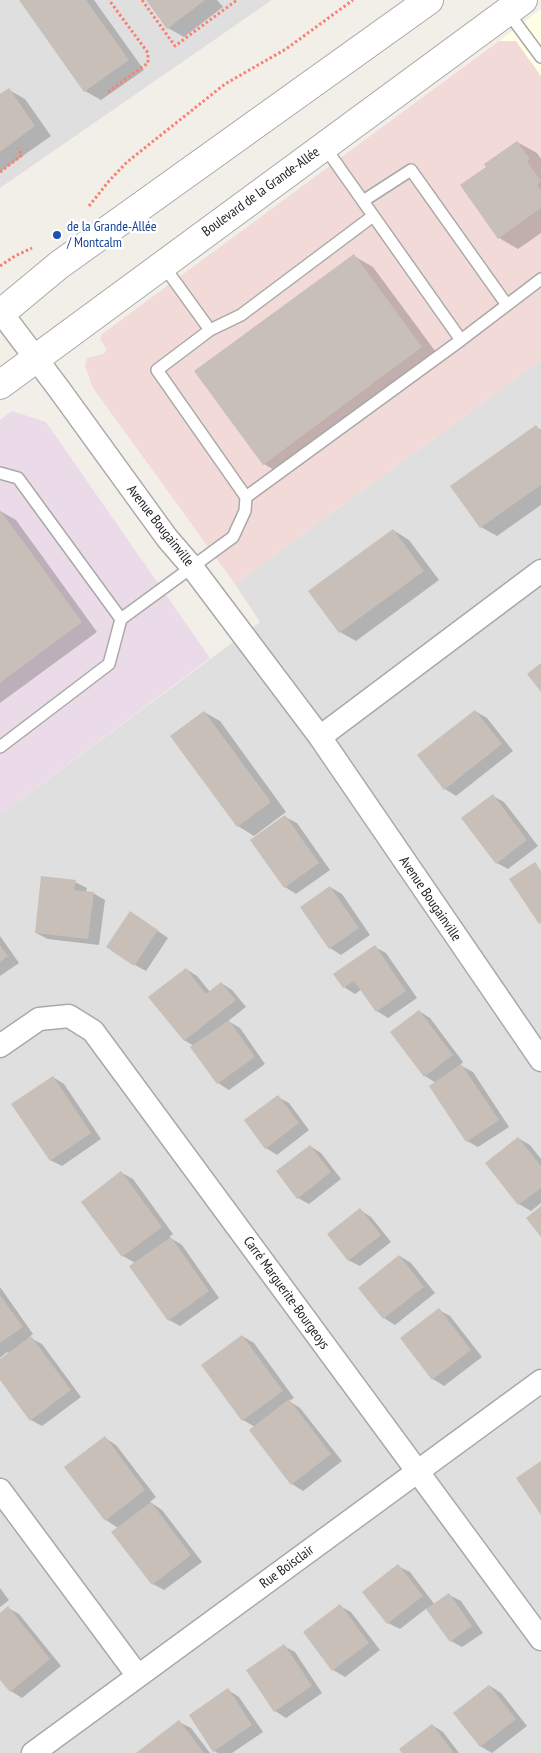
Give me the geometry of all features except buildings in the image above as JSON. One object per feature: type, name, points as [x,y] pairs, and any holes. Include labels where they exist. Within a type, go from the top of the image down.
[{"type":"street","points":[[0,310],[59,265],[429,0]]},
{"type":"street","name":"Boulevard de la Grande-Allée","points":[[0,385],[515,6]]},
{"type":"street","name":"Avenue Bougainville","points":[[0,310],[167,538],[192,567],[320,737],[541,1060]]},
{"type":"street","points":[[320,737],[541,571]]},
{"type":"street","name":"Carré Marguerite-Bourgeoys","points":[[0,1046],[39,1019],[69,1016],[93,1031],[541,1640]]},
{"type":"street","name":"Rue Boisclair","points":[[33,1753],[541,1381]]},
{"type":"street","points":[[0,1490],[138,1676]]},
{"type":"lane","points":[[515,6],[541,57]]},
{"type":"lane","points":[[324,146],[461,340]]},
{"type":"lane","points":[[363,201],[411,170],[507,305]]},
{"type":"lane","points":[[0,747],[109,664],[122,618],[233,537],[245,511],[246,497],[157,370],[210,330],[241,315],[373,216]]},
{"type":"lane","points":[[163,265],[210,330]]},
{"type":"lane","points":[[246,497],[461,340],[541,279]]},
{"type":"lane","points":[[0,473],[18,478],[122,618]]},
{"type":"path","points":[[108,92],[148,63],[148,53],[109,0]]},
{"type":"path","points":[[142,0],[175,46],[237,0]]},
{"type":"path","points":[[84,212],[109,181],[128,162],[226,84],[286,49],[354,0]]},
{"type":"path","points":[[0,172],[22,155],[18,148]]},
{"type":"path","points":[[0,266],[15,256],[39,246]]},
{"type":"shaded area","points":[[0,0],[272,0],[0,188]]},
{"type":"shaded area","points":[[541,9],[541,76],[516,41],[499,41]]},
{"type":"shaded area","points":[[499,41],[516,41],[541,76],[541,360],[235,584],[93,388],[85,366],[87,358],[103,354],[107,350],[100,339],[102,334]]},
{"type":"shaded area","points":[[541,360],[541,1753],[0,1753],[0,815],[260,622],[235,584]]},
{"type":"shaded area","points":[[12,411],[46,422],[210,658],[0,815],[0,420]]},
{"type":"place","name":"de la Grande-Allée / Montcalm","points":[[57,235]]}]
